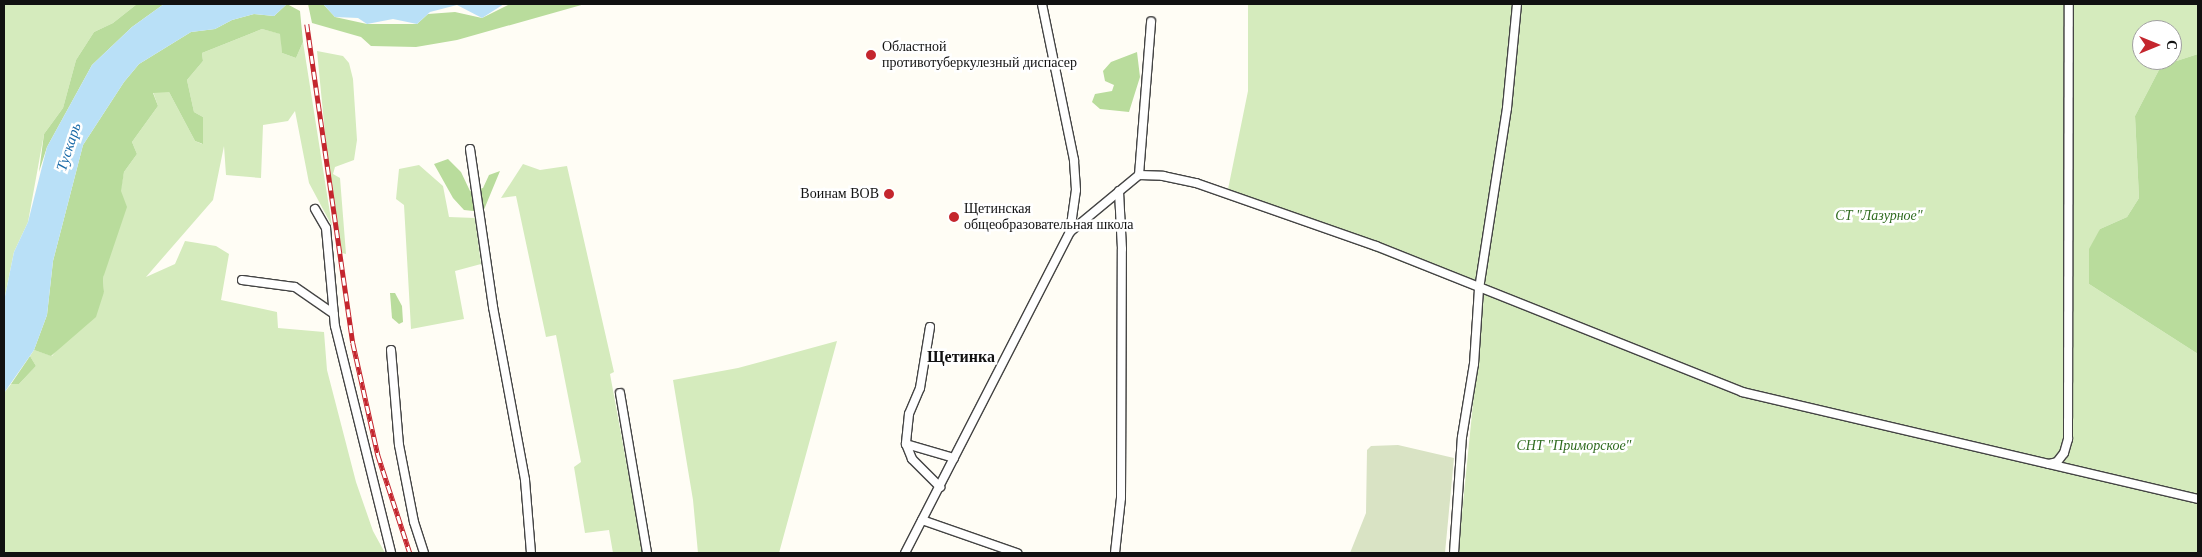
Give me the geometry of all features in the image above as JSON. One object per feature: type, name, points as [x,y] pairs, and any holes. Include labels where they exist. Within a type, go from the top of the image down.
[{"type":"street","points":[[905,553],[1070,232],[1076,190],[1074,160],[1042,4]]},
{"type":"street","points":[[1454,553],[1462,437],[1474,364],[1478,289],[1507,108],[1517,4]]},
{"type":"street","points":[[2049,464],[2057,462],[2064,453],[2068,439],[2069,4]]},
{"type":"street","points":[[1139,175],[1151,21]]},
{"type":"street","points":[[470,149],[494,307],[525,480],[531,553]]},
{"type":"street","points":[[1070,232],[1139,175],[1164,176],[1196,183],[1376,246],[1478,289],[1742,392],[2198,500]]},
{"type":"street","points":[[1114,553],[1121,498],[1122,233],[1119,191]]},
{"type":"street","points":[[316,209],[326,228],[334,314],[360,439],[390,553]]},
{"type":"street","points":[[242,280],[295,287],[334,314]]},
{"type":"street","points":[[930,326],[920,388],[909,414],[906,444],[912,460],[940,487]]},
{"type":"street","points":[[391,350],[399,444],[414,522],[424,553]]},
{"type":"street","points":[[620,393],[647,553]]},
{"type":"street","points":[[906,444],[954,458]]},
{"type":"street","points":[[922,520],[1017,553]]},
{"type":"green space","points":[[4,4],[137,4],[113,23],[94,32],[76,60],[63,108],[44,134],[28,222],[14,252],[4,301]]},
{"type":"green space","points":[[137,4],[164,4],[132,27],[92,65],[47,147],[39,172],[44,134],[63,108],[76,60],[94,32],[113,23]]},
{"type":"green space","points":[[287,4],[300,11],[303,42],[296,58],[282,53],[280,34],[262,29],[202,53],[203,61],[187,80],[194,112],[203,117],[203,144],[195,141],[169,92],[153,93],[158,106],[132,142],[137,154],[124,172],[121,191],[127,207],[103,278],[104,292],[96,317],[51,356],[34,350],[47,315],[53,261],[83,145],[124,82],[139,64],[191,32],[215,29],[232,20],[254,14],[274,16]]},
{"type":"green space","points":[[308,4],[323,4],[335,17],[367,24],[417,24],[428,14],[455,12],[482,18],[510,4],[585,4],[457,40],[416,47],[371,46],[361,37],[312,23]]},
{"type":"green space","name":"СТ \"Лазурное\"","points":[[1248,4],[2198,4],[2198,54],[2182,59],[2182,20],[2132,20],[2132,70],[2159,70],[2135,116],[2139,198],[2127,217],[2100,229],[2089,284],[2198,354],[2198,553],[1458,553],[1484,294],[1291,219],[1226,199],[1248,91]]},
{"type":"green space","points":[[262,29],[281,34],[282,53],[296,58],[303,42],[332,226],[309,183],[295,111],[288,121],[263,125],[261,178],[226,175],[224,146],[213,200],[146,277],[175,264],[185,241],[216,246],[229,254],[221,300],[277,312],[278,328],[324,332],[327,370],[356,482],[373,531],[385,553],[4,553],[4,393],[11,384],[19,384],[36,366],[30,356],[34,350],[52,356],[104,292],[103,278],[124,172],[137,154],[132,142],[158,106],[153,92],[169,92],[195,141],[202,144],[203,117],[194,112],[187,80],[203,61],[202,53]]},
{"type":"green space","points":[[317,51],[343,56],[349,63],[353,79],[357,140],[354,160],[335,167],[333,174],[340,178],[346,254],[342,253],[327,154]]},
{"type":"green space","points":[[1137,52],[1140,77],[1129,112],[1100,109],[1092,102],[1095,94],[1112,91],[1114,85],[1105,81],[1103,71],[1111,62]]},
{"type":"green space","points":[[2198,54],[2198,354],[2089,284],[2089,249],[2100,229],[2127,217],[2139,198],[2135,116],[2159,70],[2182,70],[2182,59]]},
{"type":"green space","points":[[448,159],[461,172],[470,191],[483,188],[489,175],[500,171],[483,212],[464,210],[453,198],[434,164]]},
{"type":"green space","points":[[523,164],[540,170],[567,166],[614,372],[610,374],[643,553],[613,553],[609,530],[585,533],[574,467],[581,462],[556,335],[546,337],[516,196],[501,198]]},
{"type":"green space","points":[[419,165],[443,186],[449,217],[475,218],[481,264],[455,271],[464,319],[411,329],[404,205],[396,199],[399,169]]},
{"type":"green space","points":[[390,293],[395,293],[402,306],[403,322],[399,324],[392,318]]},
{"type":"green space","points":[[837,341],[779,553],[698,553],[693,500],[673,380],[738,368]]},
{"type":"green space","points":[[30,356],[36,366],[19,384],[11,384]]},
{"type":"green space","points":[[1398,445],[1454,458],[1445,553],[1350,553],[1366,513],[1367,450],[1371,446]]},
{"type":"water","name":"Тускарь","points":[[164,4],[287,4],[274,16],[254,14],[232,20],[215,29],[191,32],[139,64],[124,82],[83,145],[53,261],[47,315],[34,350],[4,393],[4,301],[14,252],[28,222],[47,147],[92,65],[132,27]]},
{"type":"water","points":[[323,4],[504,4],[482,18],[457,5],[430,12],[417,24],[393,19],[367,24],[358,18],[335,17]]},
{"type":"railway","points":[[307,24],[353,343],[378,455],[410,553]]},
{"type":"place","name":"Областной противотуберкулезный диспасер","points":[[871,55]]},
{"type":"place","name":"Воинам ВОВ","points":[[889,194]]},
{"type":"place","name":"Щетинская общеобразовательная школа","points":[[954,217]]},
{"type":"district","name":"Щетинка","points":[[961,357]]},
{"type":"park label","name":"СНТ \"Приморское\"","points":[[1574,446]]}]
